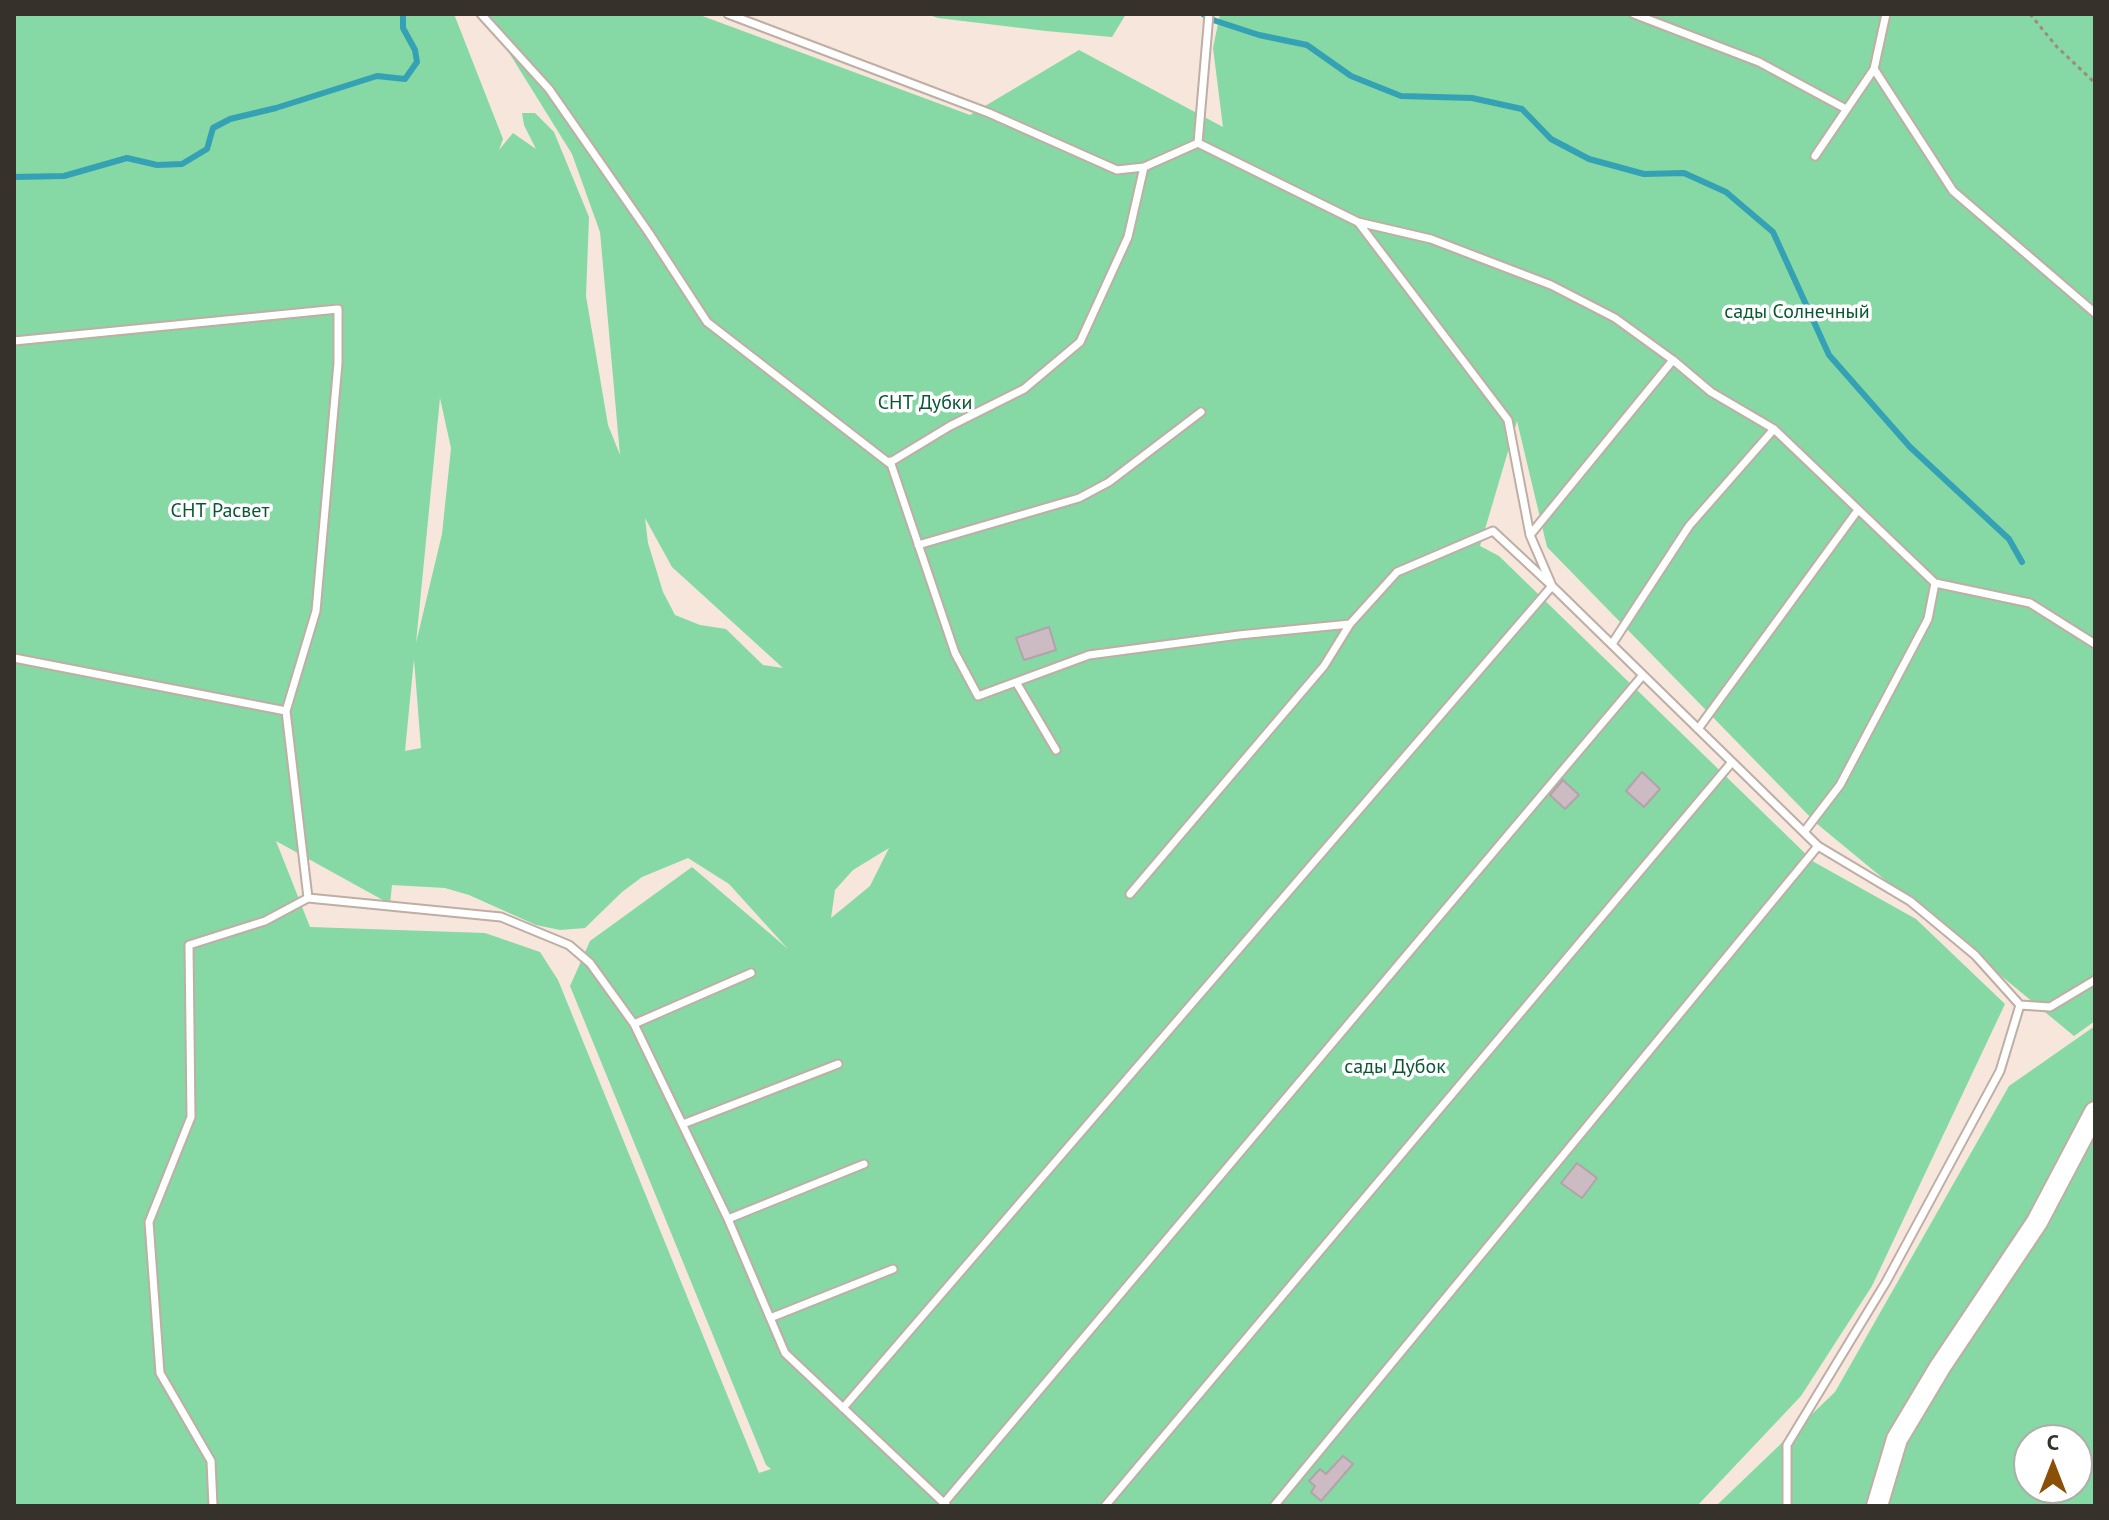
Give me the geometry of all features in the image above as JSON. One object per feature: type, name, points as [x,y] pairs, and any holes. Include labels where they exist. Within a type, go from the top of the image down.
[{"type":"street","points":[[1877,1506],[1897,1439],[1940,1367],[2037,1222],[2095,1112]]},
{"type":"lane","points":[[481,14],[549,89],[707,322],[889,463],[950,426],[1024,389],[1080,342],[1128,237],[1144,167]]},
{"type":"lane","points":[[728,14],[989,113],[1117,170],[1144,167],[1198,143]]},
{"type":"lane","points":[[1198,143],[1209,14]]},
{"type":"lane","points":[[1634,14],[1759,62],[1846,109]]},
{"type":"lane","points":[[1815,156],[1874,69],[1886,14]]},
{"type":"lane","points":[[1874,69],[1953,191],[2095,313]]},
{"type":"lane","points":[[1198,143],[1358,222],[1431,239],[1551,285],[1615,318],[1711,392],[1774,429],[1935,583],[2030,603],[2095,644]]},
{"type":"lane","points":[[1358,222],[1508,420],[1530,535],[1552,586]]},
{"type":"lane","points":[[14,341],[338,309],[338,363],[316,611],[286,711],[308,898]]},
{"type":"lane","points":[[1530,535],[1673,360]]},
{"type":"lane","points":[[918,545],[1079,498],[1109,482],[1201,412]]},
{"type":"lane","points":[[1612,644],[1689,526],[1774,429]]},
{"type":"lane","points":[[890,461],[955,653],[978,696],[1089,655],[1350,624]]},
{"type":"lane","points":[[1698,729],[1858,510]]},
{"type":"lane","points":[[1130,894],[1324,666],[1350,624],[1397,572],[1493,531],[1818,846],[1910,901],[1975,955],[2020,1005],[2050,1007],[2095,980]]},
{"type":"lane","points":[[1804,832],[1840,785],[1928,619],[1935,583]]},
{"type":"lane","points":[[843,1408],[1552,586]]},
{"type":"lane","points":[[14,658],[286,711]]},
{"type":"lane","points":[[213,1506],[211,1461],[160,1373],[149,1222],[191,1117],[189,945],[265,921],[308,898],[501,917],[569,945],[590,963],[634,1024],[728,1219],[785,1353],[946,1505],[1643,675]]},
{"type":"lane","points":[[1016,682],[1056,750]]},
{"type":"lane","points":[[1105,1506],[1732,762]]},
{"type":"lane","points":[[1274,1506],[1818,846]]},
{"type":"lane","points":[[634,1024],[751,973]]},
{"type":"lane","points":[[1787,1506],[1787,1445],[1886,1282],[2000,1071],[2020,1005]]},
{"type":"lane","points":[[683,1124],[838,1064]]},
{"type":"lane","points":[[728,1219],[864,1164]]},
{"type":"lane","points":[[770,1318],[893,1269]]},
{"type":"path","points":[[2030,14],[2057,47],[2095,83]]},
{"type":"green space","points":[[14,14],[454,14],[503,139],[499,150],[513,133],[536,149],[524,125],[522,113],[535,113],[554,132],[589,217],[586,296],[608,425],[620,455],[600,232],[572,154],[485,14],[697,14],[970,115],[1079,50],[1223,127],[1213,48],[1220,14],[2095,14],[2095,1021],[2074,1036],[1816,823],[1547,547],[1517,421],[1480,546],[1499,556],[1814,862],[1916,919],[2005,1004],[1872,1286],[1801,1396],[1697,1506],[14,1506]],"holes":[[[440,398],[451,448],[442,534],[416,643]],[[645,518],[672,567],[783,668],[763,665],[726,629],[700,625],[675,615],[663,592],[648,543]],[[414,659],[421,748],[405,751]],[[276,841],[390,904],[392,885],[445,888],[469,895],[536,925],[560,930],[585,928],[642,877],[688,858],[729,884],[788,949],[692,867],[590,941],[570,986],[766,1465],[771,1469],[759,1473],[558,980],[540,952],[485,933],[310,927]],[[889,848],[870,886],[831,918],[835,890],[853,870]]]},
{"type":"green space","points":[[926,14],[1126,14],[1112,37],[938,18]]},
{"type":"green space","points":[[2095,1026],[2095,1506],[1716,1506],[1835,1392],[2009,1086]]},
{"type":"building","points":[[1049,627],[1056,650],[1024,660],[1016,638]]},
{"type":"building","points":[[1642,772],[1660,789],[1644,807],[1626,791]]},
{"type":"building","points":[[1563,780],[1579,795],[1565,809],[1550,795]]},
{"type":"building","points":[[1577,1163],[1597,1178],[1582,1198],[1561,1183]]},
{"type":"building","points":[[1343,1456],[1353,1464],[1321,1501],[1311,1492],[1315,1486],[1309,1481],[1320,1469],[1326,1474]]},
{"type":"waterway","points":[[14,177],[64,176],[127,158],[157,165],[182,164],[207,149],[213,128],[230,119],[377,76],[405,79],[417,62],[415,50],[403,28],[403,14]]},
{"type":"waterway","points":[[1203,14],[1259,35],[1307,45],[1351,76],[1401,96],[1472,98],[1522,109],[1551,139],[1589,159],[1644,174],[1684,173],[1726,192],[1773,232],[1829,355],[1910,447],[2009,539],[2022,562]]},
{"type":"park label","name":"сады Солнечный","points":[[1797,312]]},
{"type":"park label","name":"СНТ Дубки","points":[[925,403]]},
{"type":"park label","name":"СНТ Расвет","points":[[220,511]]},
{"type":"park label","name":"сады Дубок","points":[[1395,1067]]}]
